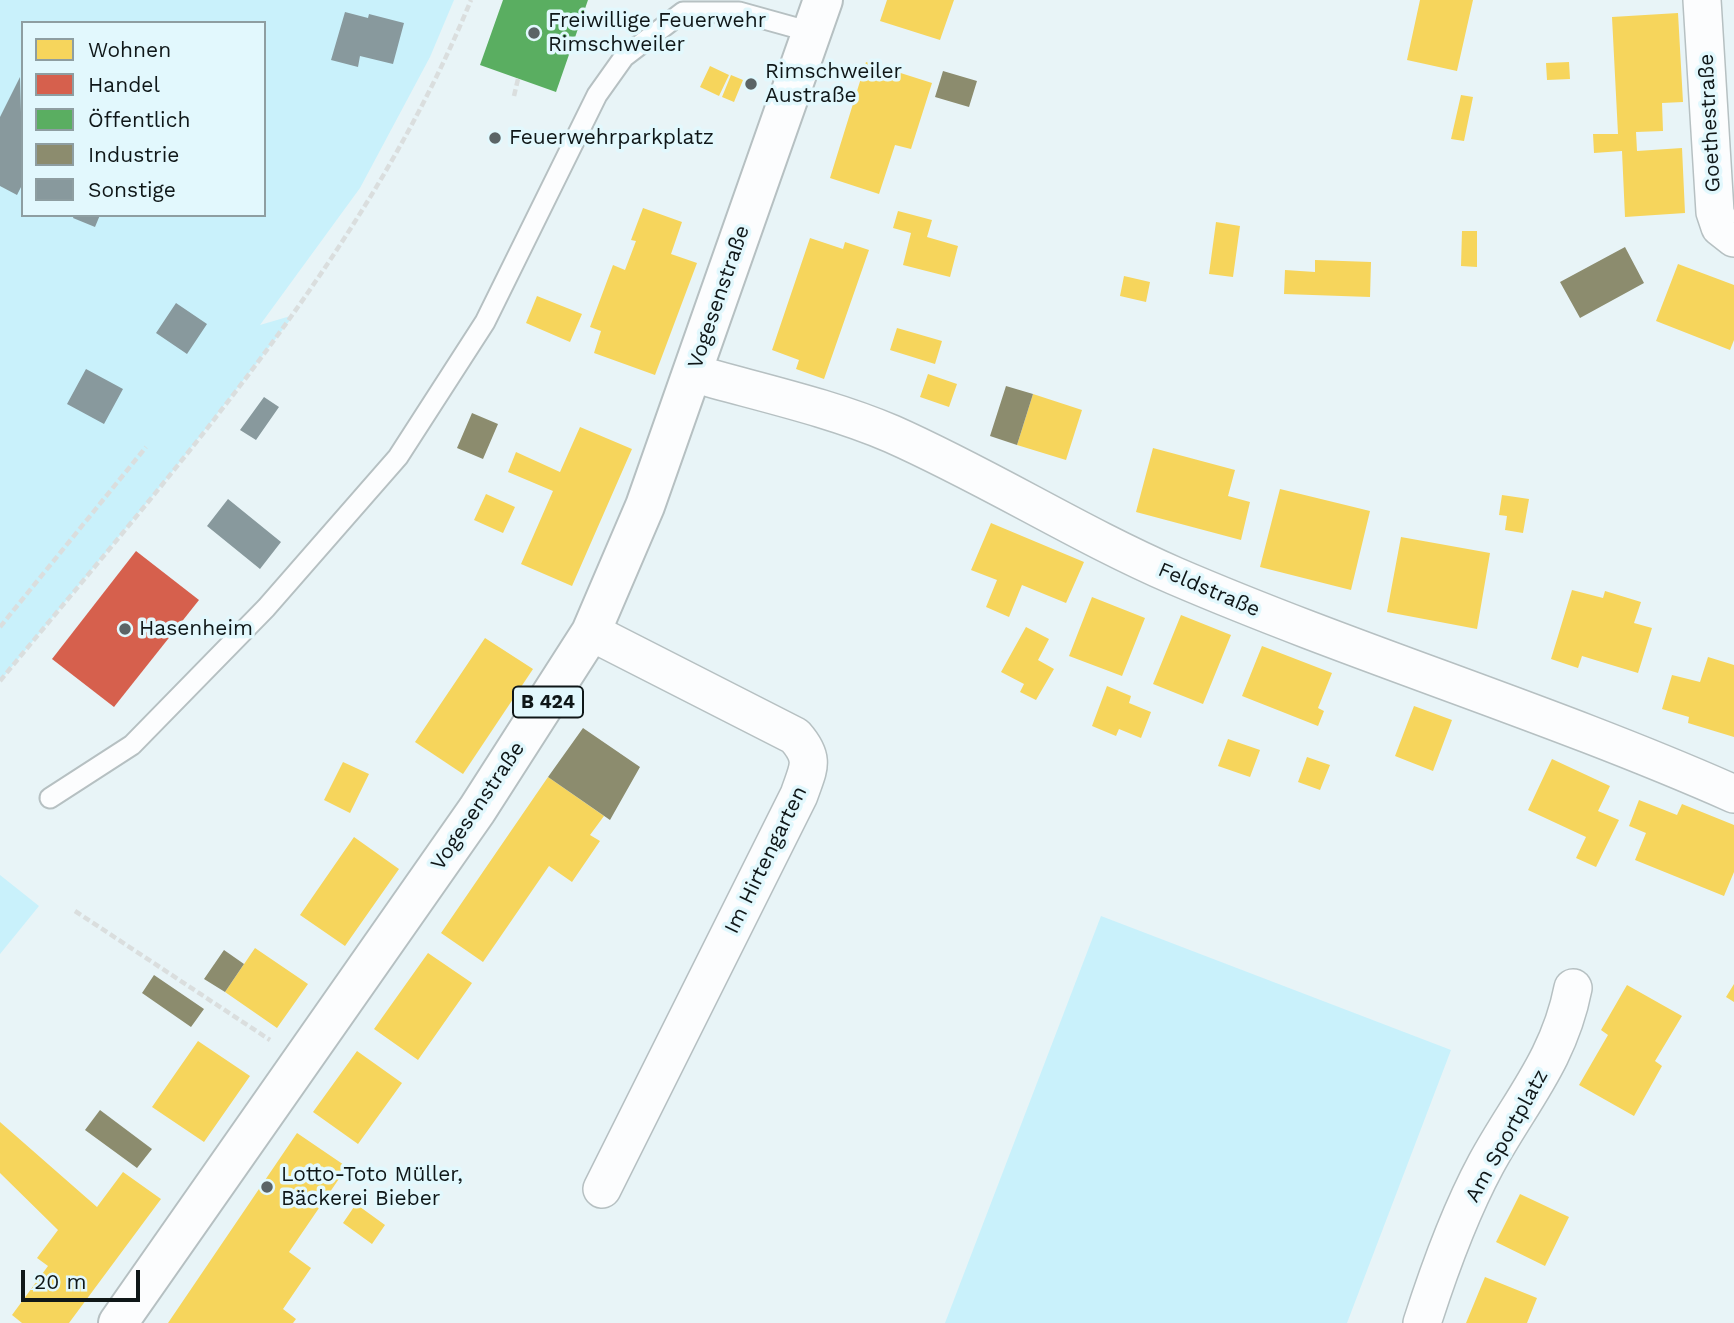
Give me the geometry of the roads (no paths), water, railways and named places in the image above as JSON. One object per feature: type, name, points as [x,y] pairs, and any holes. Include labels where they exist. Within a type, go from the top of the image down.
[{"type":"main road","name":"Vogesenstraße","points":[[118,1323],[477,810],[591,632],[645,506],[817,16]]},
{"type":"street","name":"Goethestraße","points":[[1702,0],[1715,212],[1720,227],[1734,238]]},
{"type":"street","name":"Feldstraße","points":[[692,373],[824,411],[888,433],[958,464],[1103,542],[1174,576],[1331,640],[1564,725],[1734,794]]},
{"type":"street","name":"Im Hirtengarten","points":[[591,632],[795,736],[807,749],[810,761],[799,795],[602,1189]]},
{"type":"street","name":"Am Sportplatz","points":[[1422,1323],[1445,1258],[1485,1166],[1553,1055],[1567,1017],[1573,988]]},
{"type":"lane","points":[[50,798],[132,745],[266,608],[397,457],[485,321],[597,95],[624,57],[683,12],[732,6],[817,16]]},
{"type":"place","name":"Freiwillige Feuerwehr Rimschweiler","points":[[534,33]]},
{"type":"place","name":"Rimschweiler Austraße","points":[[751,84]]},
{"type":"place","name":"Feuerwehrparkplatz","points":[[495,138]]},
{"type":"place","name":"Hasenheim","points":[[125,629]]},
{"type":"place","name":"Lotto-Toto Müller, Bäckerei Bieber","points":[[267,1187]]}]
